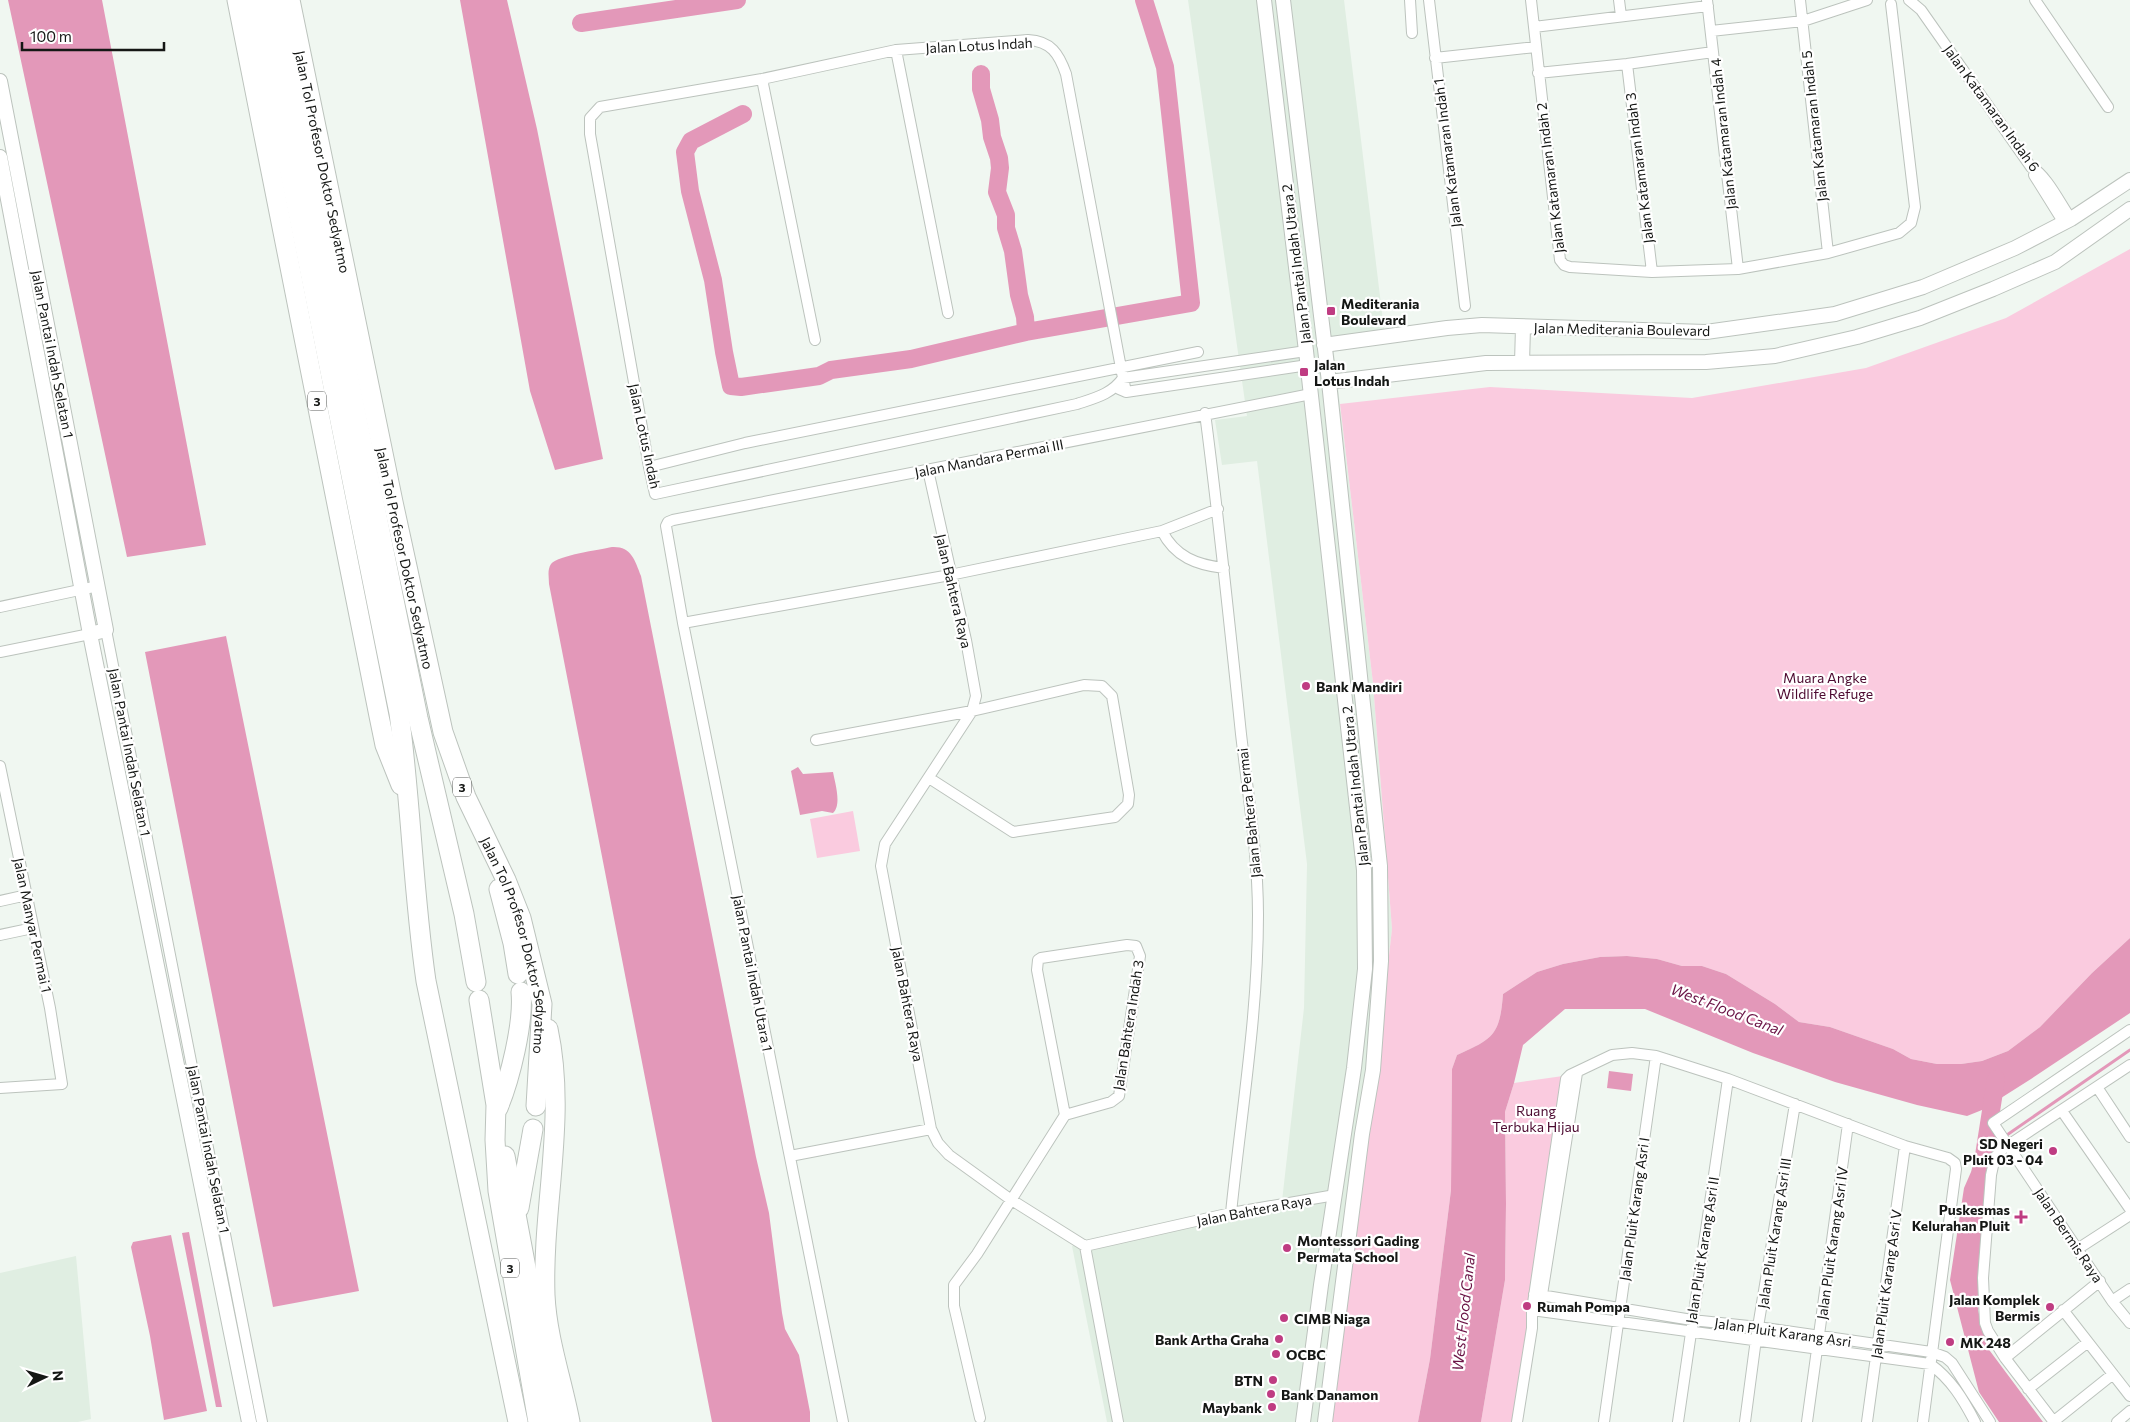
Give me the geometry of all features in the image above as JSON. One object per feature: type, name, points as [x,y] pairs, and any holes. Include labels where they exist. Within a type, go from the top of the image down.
[{"type":"highway","name":"3","points":[[237,0],[385,745],[407,798]]},
{"type":"highway","name":"3","points":[[255,0],[399,714],[404,748],[419,933],[426,982],[518,1422]]},
{"type":"highway","name":"Jalan Tol Profesor Doktor Sedyatmo","points":[[272,0],[418,718],[464,914],[494,1090],[498,1191],[538,1422]]},
{"type":"highway","name":"Jalan Tol Profesor Doktor Sedyatmo","points":[[290,0],[393,502],[443,732],[466,797],[506,880],[521,918],[542,1004],[536,1106]]},
{"type":"highway","points":[[486,840],[513,943],[522,1003],[516,1042],[503,1096],[496,1114]]},
{"type":"highway","points":[[542,1004],[554,1061],[556,1092],[556,1129],[549,1202],[545,1297],[555,1357],[570,1422]]},
{"type":"highway","name":"Jalan Tol Profesor Doktor Sedyatmo","points":[[496,1114],[555,1422]]},
{"type":"highway","name":"Jalan Tol Profesor Doktor Sedyatmo","points":[[517,1219],[533,1129]]},
{"type":"street","name":"Jalan Pantai Indah Utara 2","points":[[1264,0],[1308,365],[1364,870],[1365,969],[1354,1068],[1321,1285],[1303,1422]]},
{"type":"street","name":"Jalan Pantai Indah Utara 2","points":[[1283,0],[1329,382],[1380,866],[1381,961],[1373,1070],[1362,1134],[1325,1422]]},
{"type":"street","points":[[1410,0],[1412,33]]},
{"type":"street","name":"Jalan Katamaran Indah 1","points":[[1429,0],[1466,306]]},
{"type":"street","name":"Jalan Katamaran Indah 2","points":[[1531,0],[1558,253],[1562,263],[1570,267],[1652,272],[1738,269],[1828,253],[1899,233],[1911,223],[1914,198],[1889,2]]},
{"type":"street","points":[[1619,0],[1620,16]]},
{"type":"street","name":"Jalan Katamaran Indah 5","points":[[1800,0],[1828,253]]},
{"type":"street","points":[[1711,31],[1802,21],[1867,0]]},
{"type":"street","points":[[1889,2],[1897,6],[1908,0]]},
{"type":"street","name":"Jalan Katamaran Indah 6","points":[[1908,0],[1921,10],[2031,167],[2047,199],[2067,221]]},
{"type":"street","points":[[2036,0],[2108,107]]},
{"type":"street","points":[[1534,27],[1707,3]]},
{"type":"street","name":"Jalan Katamaran Indah 4","points":[[1707,3],[1738,269]]},
{"type":"street","name":"Jalan Lotus Indah","points":[[1121,390],[1122,373],[1066,74],[1060,58],[1051,48],[1038,41],[896,50],[762,79],[600,107],[590,118],[590,134],[649,467],[656,494],[1077,404],[1121,390],[1308,365]]},
{"type":"street","points":[[1435,58],[1536,48]]},
{"type":"street","points":[[896,50],[948,313]]},
{"type":"street","points":[[1538,73],[1626,64],[1713,52]]},
{"type":"street","name":"Jalan Katamaran Indah 3","points":[[1626,64],[1652,272]]},
{"type":"street","points":[[762,79],[815,340]]},
{"type":"street","name":"Jalan Pantai Indah Selatan 1","points":[[0,81],[262,1422]]},
{"type":"street","name":"Jalan Pantai Indah Selatan 1","points":[[0,157],[90,634],[249,1422]]},
{"type":"street","name":"Jalan Mediterania Boulevard","points":[[1324,346],[1447,328],[1482,326],[1706,332],[1835,314],[1923,287],[2015,248],[2067,221],[2130,180]]},
{"type":"street","points":[[1329,382],[1486,363],[1706,362],[1775,356],[1857,337],[1920,318],[1993,289],[2055,262],[2130,208]]},
{"type":"street","points":[[1308,365],[1313,350],[1310,316],[1319,306]]},
{"type":"street","points":[[1522,363],[1523,327]]},
{"type":"street","points":[[649,467],[745,443],[1122,373],[1306,351]]},
{"type":"street","points":[[1122,373],[1198,352]]},
{"type":"street","name":"Jalan Mandara Permai III","points":[[667,524],[683,518],[1311,394]]},
{"type":"street","name":"Jalan Bahtera Permai","points":[[1206,414],[1255,852],[1258,912],[1258,953],[1253,1027],[1231,1213]]},
{"type":"street","name":"Jalan Bahtera Raya","points":[[928,470],[966,640],[976,696],[972,711],[885,844],[881,866],[931,1130],[938,1143],[949,1155],[1010,1199],[1085,1246],[1231,1213],[1335,1195]]},
{"type":"street","points":[[683,623],[950,575],[1162,531],[1218,509]]},
{"type":"street","name":"Jalan Pantai Indah Utara 1","points":[[667,524],[666,535],[683,623],[843,1422]]},
{"type":"street","points":[[1162,531],[1168,542],[1182,556],[1205,566],[1224,568]]},
{"type":"street","points":[[0,607],[98,586]]},
{"type":"street","points":[[0,652],[106,630]]},
{"type":"street","points":[[816,740],[972,711],[1084,685],[1102,686],[1112,696],[1129,795],[1128,804],[1115,817],[1013,832],[929,778]]},
{"type":"street","name":"Jalan Manyar Permai 1","points":[[0,766],[27,896],[62,1084],[0,1088]]},
{"type":"street","points":[[0,901],[27,896]]},
{"type":"street","points":[[0,935],[33,928]]},
{"type":"street","name":"Jalan Bahtera Indah 3","points":[[1127,945],[1136,946],[1140,956],[1118,1096],[1111,1102],[1064,1116],[1037,970],[1038,960],[1127,945]]},
{"type":"street","name":"Jalan Bermis Raya","points":[[2130,1030],[1994,1122],[1993,1125],[2079,1248],[2112,1301],[2130,1323]]},
{"type":"street","points":[[1517,1422],[1567,1103],[1577,1073],[1612,1055],[1632,1052],[1656,1056],[1728,1079],[1905,1146],[1948,1158],[1955,1164],[1956,1169],[1923,1422]]},
{"type":"street","name":"Jalan Pluit Karang Asri I","points":[[1604,1422],[1656,1056]]},
{"type":"street","points":[[2113,1374],[2053,1422],[2005,1358],[1985,1326],[1983,1278],[1991,1175],[1996,1156],[2007,1144],[2062,1111],[2130,1065]]},
{"type":"street","name":"Jalan Pluit Karang Asri II","points":[[1678,1422],[1728,1079]]},
{"type":"street","points":[[2097,1087],[2130,1137]]},
{"type":"street","name":"Jalan Pluit Karang Asri III","points":[[1745,1422],[1758,1327],[1795,1104]]},
{"type":"street","points":[[2062,1111],[2130,1209]]},
{"type":"street","points":[[980,1418],[953,1294],[954,1285],[977,1254],[1064,1116]]},
{"type":"street","name":"Jalan Pluit Karang Asri IV","points":[[1807,1422],[1848,1124]]},
{"type":"street","points":[[790,1156],[931,1130]]},
{"type":"street","name":"Jalan Pluit Karang Asri V","points":[[1867,1422],[1905,1146]]},
{"type":"street","points":[[2079,1248],[2130,1215]]},
{"type":"street","points":[[1085,1246],[1118,1422]]},
{"type":"street","points":[[2005,1358],[2100,1281]]},
{"type":"street","points":[[2112,1301],[2130,1289]]},
{"type":"street","name":"Jalan Pluit Karang Asri","points":[[1538,1295],[1692,1320],[1758,1327],[1876,1357],[1930,1364]]},
{"type":"street","points":[[2063,1310],[2130,1396]]},
{"type":"street","name":"Jalan Pluit Karang Asri","points":[[1535,1311],[1690,1333],[1756,1340],[1877,1344],[1932,1352],[1945,1357],[1952,1363],[1990,1422]]},
{"type":"street","points":[[2028,1390],[2088,1342]]},
{"type":"street","points":[[1930,1364],[1944,1374],[1965,1402],[1975,1422]]},
{"type":"street","points":[[2117,1422],[2130,1411]]},
{"type":"shaded area","points":[[1188,0],[1344,0],[1384,329],[1332,337],[1373,683],[1392,929],[1363,1184],[1331,1422],[1107,1422],[1072,1246],[1282,1201],[1304,1008],[1307,864],[1257,461],[1222,465],[1215,420],[1247,416]]},
{"type":"shaded area","points":[[76,1256],[91,1419],[78,1422],[0,1422],[0,1273]]},
{"type":"green space","name":"Muara Angke Wildlife Refuge","points":[[2130,249],[2130,938],[2092,973],[2040,1027],[2008,1051],[1982,1061],[1961,1064],[1937,1064],[1911,1059],[1893,1049],[1830,1027],[1799,1022],[1775,1004],[1726,974],[1702,966],[1682,966],[1657,959],[1627,956],[1600,957],[1563,964],[1537,972],[1503,994],[1500,1019],[1497,1027],[1487,1039],[1457,1055],[1452,1069],[1451,1190],[1430,1359],[1418,1422],[1331,1422],[1363,1184],[1392,929],[1373,683],[1340,404],[1490,387],[1692,398],[1866,368],[2006,318]]},
{"type":"green space","points":[[853,811],[860,851],[817,858],[810,819]]},
{"type":"green space","name":"Ruang Terbuka Hijau","points":[[1577,1074],[1514,1422],[1481,1422],[1505,1280],[1505,1112],[1514,1083]]},
{"type":"water","points":[[8,0],[102,0],[206,545],[127,557]]},
{"type":"water","points":[[460,0],[507,0],[537,129],[603,459],[555,470],[530,391]]},
{"type":"water","points":[[612,547],[624,549],[631,555],[641,576],[756,1157],[769,1213],[785,1329],[799,1355],[810,1412],[810,1422],[712,1422],[549,584],[549,569],[555,561],[570,555]]},
{"type":"water","points":[[226,636],[359,1291],[273,1307],[145,652]]},
{"type":"water","points":[[798,767],[803,774],[833,772],[837,805],[833,813],[822,811],[800,815],[791,771]]},
{"type":"water","name":"West Flood Canal","points":[[2130,938],[2130,1013],[1982,1110],[1967,1116],[1917,1105],[1835,1082],[1753,1053],[1645,1009],[1565,1009],[1523,1045],[1505,1112],[1505,1280],[1481,1422],[1418,1422],[1430,1359],[1451,1190],[1452,1069],[1457,1055],[1487,1039],[1497,1027],[1502,1008],[1503,994],[1537,972],[1563,964],[1600,957],[1627,956],[1657,959],[1682,966],[1702,966],[1726,974],[1775,1004],[1799,1022],[1830,1027],[1893,1049],[1911,1059],[1937,1064],[1961,1064],[1982,1061],[2008,1051],[2040,1027],[2092,973]]},
{"type":"water","points":[[1609,1071],[1633,1074],[1631,1091],[1607,1088]]},
{"type":"water","points":[[1997,1136],[2005,1146],[1996,1153],[1982,1250],[1978,1310],[1987,1347],[2043,1422],[1999,1422],[1979,1392],[1950,1280],[1964,1188],[1971,1172],[1980,1140]]},
{"type":"water","points":[[189,1232],[222,1407],[216,1407],[182,1233]]},
{"type":"water","points":[[171,1235],[207,1411],[164,1420],[150,1336],[131,1247],[133,1242]]},
{"type":"waterway","points":[[581,23],[737,0]]},
{"type":"waterway","points":[[743,114],[691,141],[685,152],[690,191],[713,280],[731,386],[741,387],[819,376],[831,370],[911,359],[1026,332],[1191,303],[1165,67],[1144,0]]},
{"type":"waterway","points":[[981,74],[981,89],[999,158],[1000,168],[997,192],[1006,215],[1006,228],[1013,251],[1026,332]]},
{"type":"waterway","points":[[2004,1137],[2130,1050]]},
{"type":"waterway","points":[[1983,1162],[1996,1079]]},
{"type":"place","name":"Mediterania Boulevard","points":[[1331,311]]},
{"type":"place","name":"Jalan Lotus Indah","points":[[1304,372]]},
{"type":"place","name":"Bank Mandiri","points":[[1306,686]]},
{"type":"place","name":"SD Negeri Pluit 03 - 04","points":[[2053,1151]]},
{"type":"place","name":"Puskesmas Kelurahan Pluit","points":[[2021,1217]]},
{"type":"place","name":"Montessori Gading Permata School","points":[[1287,1248]]},
{"type":"place","name":"Rumah Pompa","points":[[1527,1306]]},
{"type":"place","name":"Jalan Komplek Bermis","points":[[2050,1307]]},
{"type":"place","name":"CIMB Niaga","points":[[1284,1318]]},
{"type":"place","name":"Bank Artha Graha","points":[[1279,1339]]},
{"type":"place","name":"MK 248","points":[[1950,1342]]},
{"type":"place","name":"OCBC","points":[[1276,1354]]},
{"type":"place","name":"BTN","points":[[1273,1380]]},
{"type":"place","name":"Bank Danamon","points":[[1271,1394]]},
{"type":"place","name":"Maybank","points":[[1272,1407]]}]
